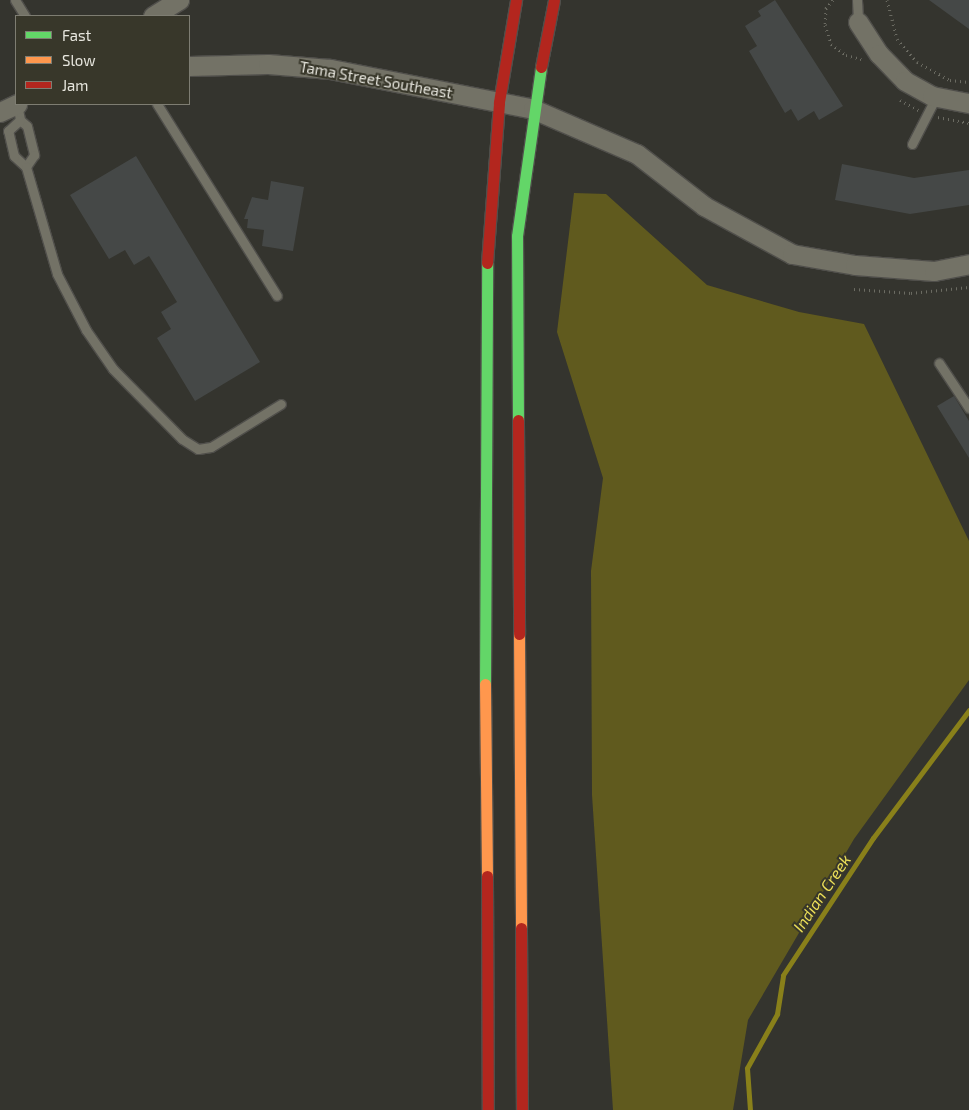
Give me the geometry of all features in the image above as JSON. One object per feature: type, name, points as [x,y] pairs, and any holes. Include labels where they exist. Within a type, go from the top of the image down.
[{"type":"highway","points":[[488,1110],[484,483],[486,252],[499,102],[516,0]]},
{"type":"highway","points":[[522,1110],[517,236],[532,110],[554,0]]},
{"type":"street","points":[[155,15],[179,0]]},
{"type":"street","points":[[858,22],[879,54],[905,82],[936,97],[969,103]]},
{"type":"street","name":"Tama Street Southeast","points":[[190,66],[268,64],[330,69],[532,110],[637,154],[704,206],[792,254],[854,265],[934,271],[969,264]]},
{"type":"street","points":[[0,112],[18,112]]},
{"type":"lane","points":[[15,0],[24,15]]},
{"type":"lane","points":[[857,0],[858,22]]},
{"type":"lane","points":[[912,144],[936,97]]},
{"type":"lane","points":[[158,105],[278,296]]},
{"type":"lane","points":[[26,167],[34,155],[27,126],[18,112],[8,131],[14,156],[26,167],[57,274],[86,330],[113,369],[182,439],[198,449],[211,447],[282,404]]},
{"type":"lane","points":[[939,362],[969,408]]},
{"type":"path","points":[[888,0],[897,39],[905,50],[930,70],[950,80],[969,82]]},
{"type":"path","points":[[854,289],[911,293],[969,288]]},
{"type":"shaded area","points":[[574,193],[606,194],[707,285],[799,312],[864,324],[969,541],[969,680],[854,839],[748,1020],[733,1110],[613,1110],[592,795],[591,571],[603,478],[557,332]]},
{"type":"building","points":[[775,0],[843,106],[819,120],[814,111],[798,121],[791,109],[785,113],[749,51],[757,46],[745,26],[761,16],[758,11]]},
{"type":"building","points":[[929,0],[969,0],[969,29]]},
{"type":"building","points":[[136,156],[260,362],[195,401],[157,338],[171,329],[161,312],[177,302],[159,272],[149,256],[134,265],[125,250],[109,259],[70,195]]},
{"type":"building","points":[[842,164],[914,178],[969,170],[969,205],[910,214],[835,200]]},
{"type":"building","points":[[271,181],[304,187],[293,251],[262,246],[264,230],[247,228],[248,219],[244,219],[252,197],[268,200]]},
{"type":"building","points":[[954,396],[969,421],[969,458],[937,406]]},
{"type":"waterway","name":"Indian Creek","points":[[750,1110],[747,1068],[777,1014],[783,975],[873,838],[969,710]]},
{"type":"traffic: fast","points":[[518,420],[517,236],[541,67]]},
{"type":"traffic: fast","points":[[485,684],[487,263]]},
{"type":"traffic: slow","points":[[519,634],[521,928]]},
{"type":"traffic: slow","points":[[485,684],[487,876]]},
{"type":"traffic: jam","points":[[487,263],[499,102],[516,0]]},
{"type":"traffic: jam","points":[[541,67],[554,0]]},
{"type":"traffic: jam","points":[[518,420],[519,634]]},
{"type":"traffic: jam","points":[[487,876],[488,1110]]},
{"type":"traffic: jam","points":[[521,928],[522,1110]]}]
